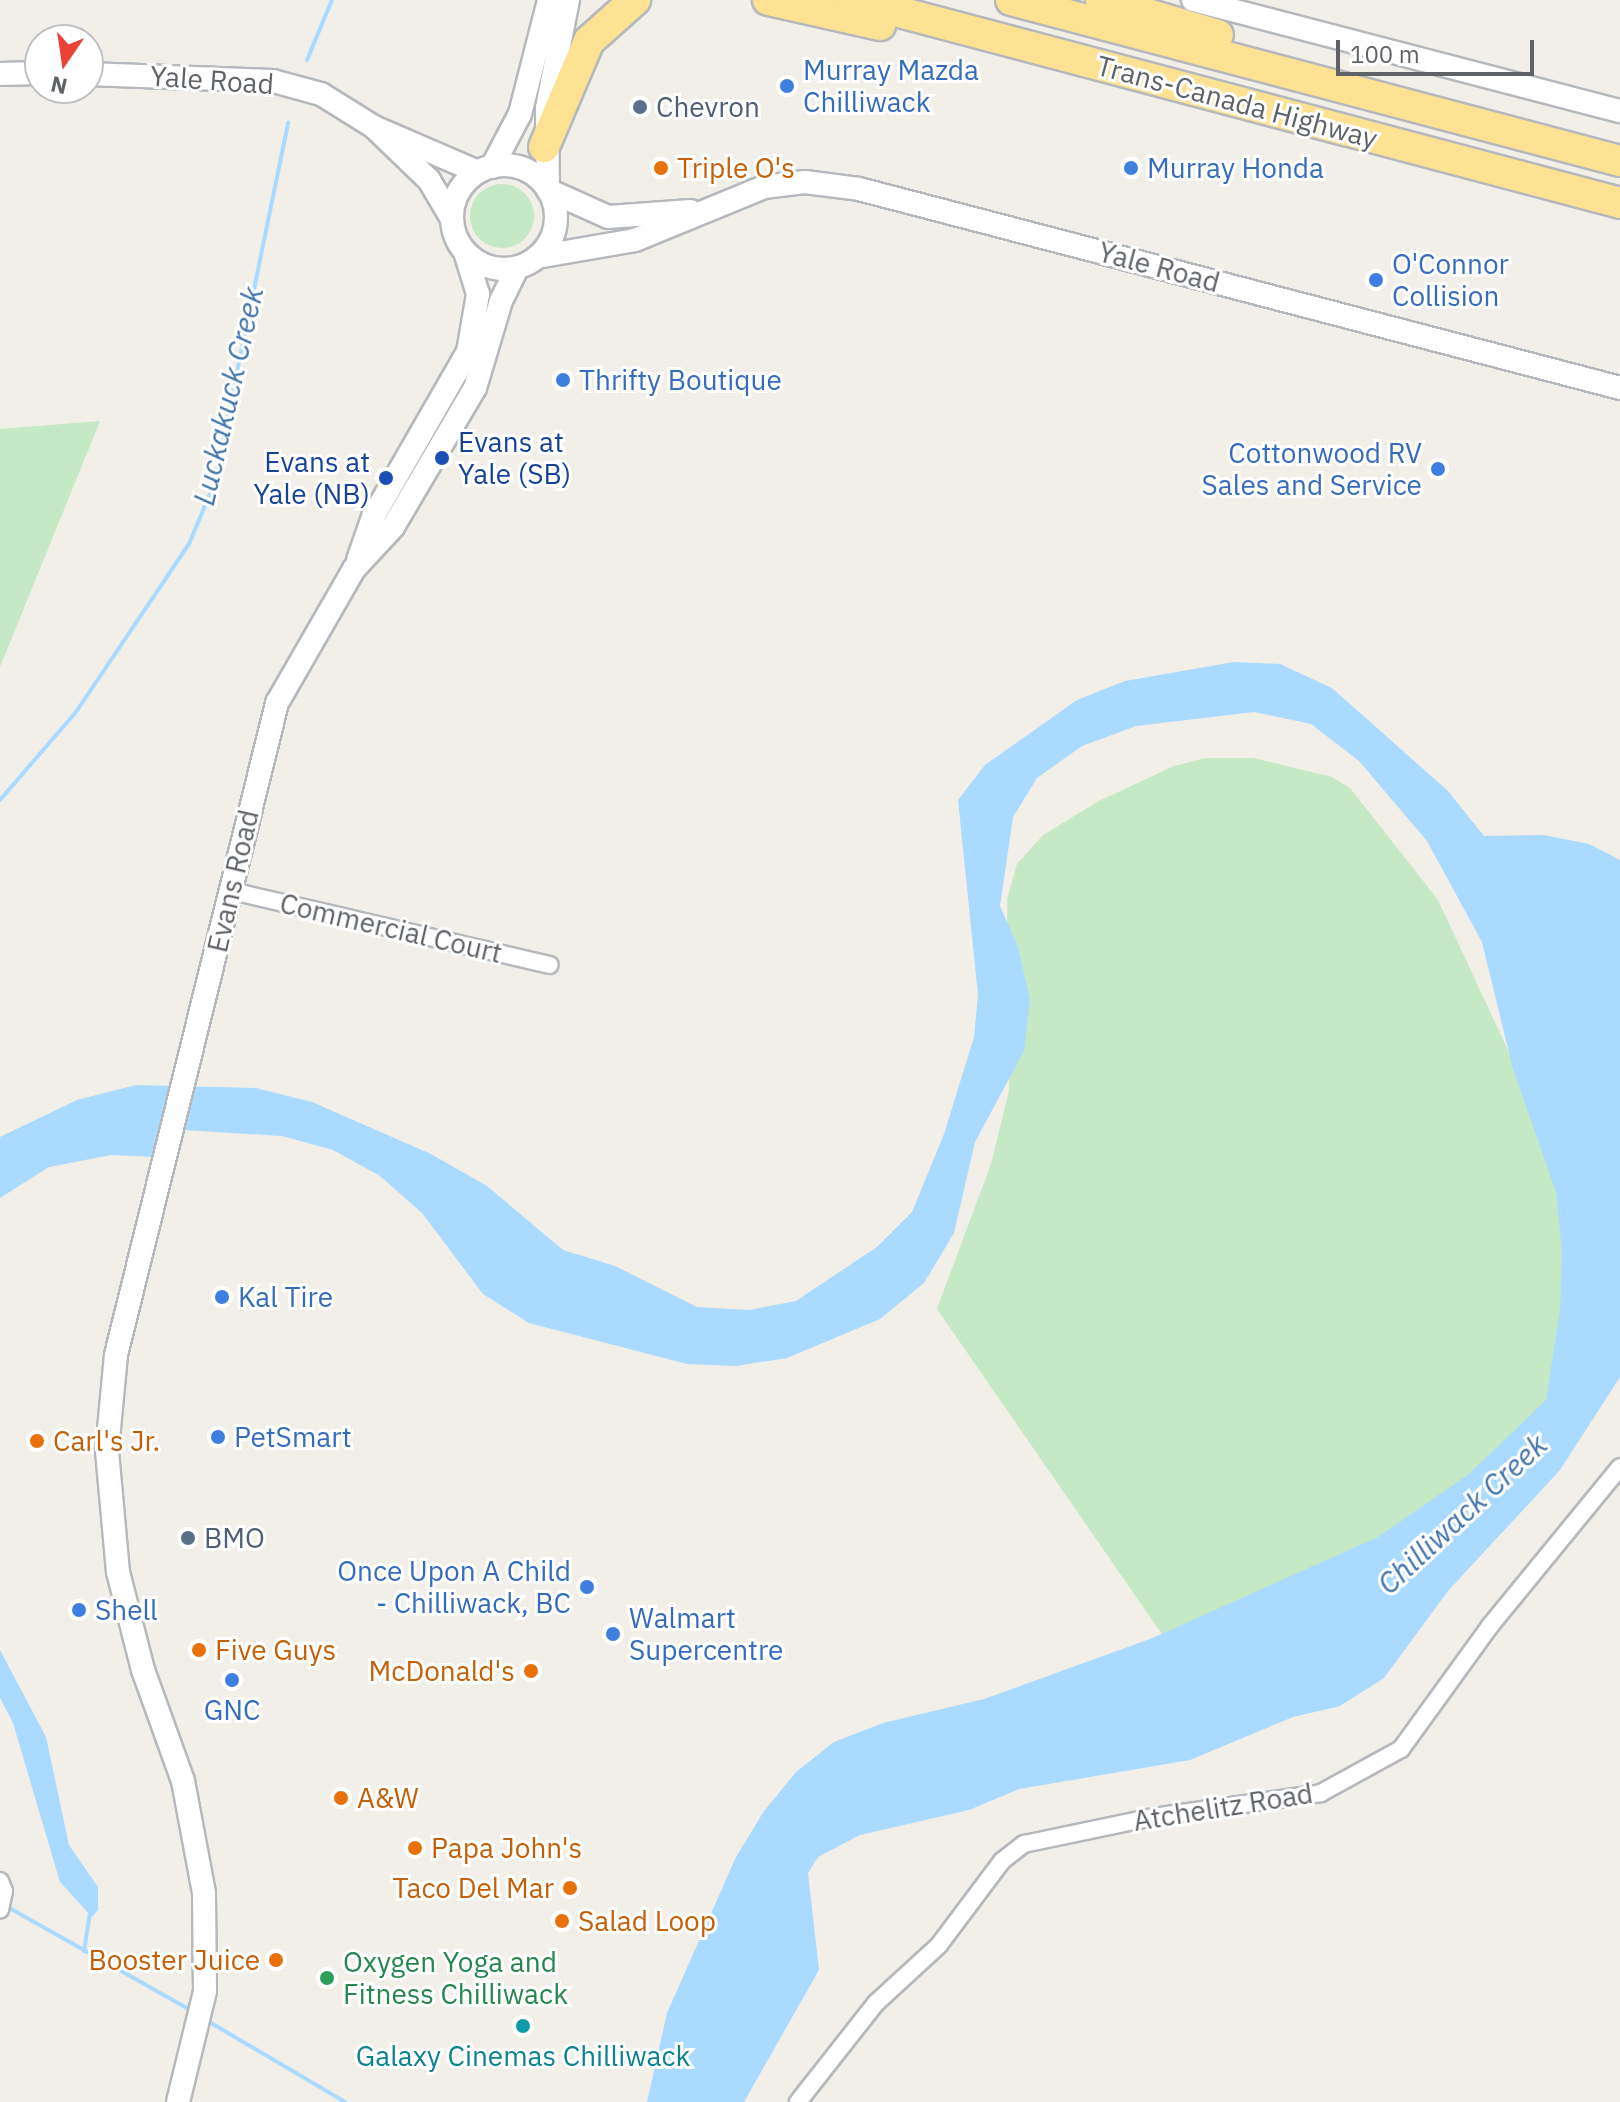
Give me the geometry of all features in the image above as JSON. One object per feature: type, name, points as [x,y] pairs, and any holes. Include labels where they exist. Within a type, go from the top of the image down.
[{"type":"highway","points":[[544,147],[589,41],[635,0]]},
{"type":"highway","points":[[768,0],[1196,92]]},
{"type":"highway","name":"Trans-Canada Highway","points":[[854,0],[1620,203]]},
{"type":"highway","name":"Trans-Canada Highway","points":[[1011,0],[1620,161]]},
{"type":"highway","points":[[1101,0],[1326,67],[1366,96]]},
{"type":"street","points":[[549,0],[520,114],[485,170],[458,192],[452,219],[465,252],[489,267],[527,263],[554,233],[556,218],[548,190],[544,147],[568,0]]},
{"type":"street","points":[[1193,0],[1620,111]]},
{"type":"street","points":[[0,74],[24,73]]},
{"type":"street","name":"Yale Road","points":[[104,75],[273,81],[321,94],[374,127],[485,170]]},
{"type":"street","name":"Yale Road","points":[[374,127],[429,180],[452,219]]},
{"type":"street","points":[[485,170],[521,168],[548,190]]},
{"type":"street","name":"Yale Road","points":[[527,263],[654,235],[696,210],[764,187],[805,182],[859,189],[1620,388]]},
{"type":"street","name":"Yale Road","points":[[548,190],[608,217],[696,210]]},
{"type":"street","name":"Evans Road","points":[[178,2102],[190,2066],[205,1991],[204,1893],[183,1781],[126,1608],[107,1450],[116,1355],[191,1062],[277,703],[354,569],[373,517],[468,352],[478,294],[465,252]]},
{"type":"street","name":"Evans Road","points":[[354,569],[393,527],[475,388],[501,301],[527,263]]},
{"type":"street","name":"Commercial Court","points":[[232,891],[550,965]]},
{"type":"street","name":"Atchelitz Road","points":[[798,2102],[876,2003],[939,1945],[1002,1861],[1024,1844],[1153,1817],[1321,1793],[1401,1749],[1490,1626],[1620,1467]]},
{"type":"street","points":[[0,1881],[4,1891],[0,1910]]},
{"type":"green space","points":[[496,184],[508,184],[525,193],[532,204],[532,228],[525,239],[508,248],[496,248],[484,243],[475,234],[470,222],[470,210],[475,198],[484,189]]},
{"type":"green space","points":[[100,421],[0,667],[0,429]]},
{"type":"green space","points":[[1206,758],[1253,758],[1332,777],[1350,788],[1438,900],[1547,1134],[1590,1334],[1533,1425],[1437,1523],[1166,1640],[937,1309],[991,1164],[1009,1091],[1007,899],[1017,864],[1043,835],[1099,801],[1174,766]]},
{"type":"water","name":"Chilliwack Creek","points":[[1234,662],[1280,664],[1332,688],[1448,791],[1484,836],[1544,835],[1589,844],[1620,860],[1620,1377],[1560,1470],[1448,1591],[1384,1678],[1340,1706],[1293,1717],[1190,1760],[1019,1789],[969,1810],[860,1835],[818,1857],[808,1873],[819,1970],[744,2102],[647,2102],[667,2013],[736,1857],[764,1811],[796,1772],[834,1742],[883,1723],[984,1699],[1150,1639],[1378,1537],[1469,1474],[1546,1400],[1560,1310],[1562,1251],[1556,1192],[1513,1069],[1482,942],[1427,841],[1359,761],[1311,724],[1254,712],[1136,726],[1082,746],[1037,778],[1013,817],[1000,906],[1018,947],[1030,1000],[1024,1051],[975,1142],[954,1233],[924,1283],[880,1319],[787,1358],[736,1366],[687,1364],[529,1323],[483,1294],[422,1213],[380,1176],[333,1150],[282,1136],[183,1130],[154,1157],[111,1155],[49,1167],[0,1198],[0,1137],[77,1100],[136,1085],[256,1088],[312,1102],[431,1154],[487,1186],[563,1250],[615,1266],[697,1307],[749,1310],[796,1301],[877,1247],[912,1212],[944,1134],[974,1037],[978,995],[958,800],[985,765],[1077,700],[1125,681]]},
{"type":"water","points":[[0,1650],[46,1737],[69,1845],[98,1887],[98,1910],[92,1917],[60,1882],[13,1723],[0,1698]]},
{"type":"waterway","name":"Luckakuck Creek","points":[[307,60],[332,0]]},
{"type":"waterway","name":"Luckakuck Creek","points":[[0,800],[76,712],[189,544],[214,484],[288,122]]},
{"type":"waterway","points":[[4,1905],[192,2011]]},
{"type":"waterway","name":"Chilliwack Creek","points":[[84,1951],[90,1912]]},
{"type":"waterway","points":[[206,2020],[345,2102]]},
{"type":"place","name":"Murray Mazda Chilliwack","points":[[787,86]]},
{"type":"place","name":"Chevron","points":[[640,107]]},
{"type":"place","name":"Triple O's","points":[[661,168]]},
{"type":"place","name":"Murray Honda","points":[[1131,168]]},
{"type":"place","name":"O'Connor Collision","points":[[1376,280]]},
{"type":"place","name":"Thrifty Boutique","points":[[563,380]]},
{"type":"place","name":"Evans at Yale (SB)","points":[[442,458]]},
{"type":"place","name":"Cottonwood RV Sales and Service","points":[[1438,469]]},
{"type":"place","name":"Evans at Yale (NB)","points":[[386,478]]},
{"type":"place","name":"Kal Tire","points":[[222,1297]]},
{"type":"place","name":"PetSmart","points":[[218,1437]]},
{"type":"place","name":"Carl's Jr.","points":[[37,1441]]},
{"type":"place","name":"BMO","points":[[188,1538]]},
{"type":"place","name":"Once Upon A Child - Chilliwack, BC","points":[[587,1587]]},
{"type":"place","name":"Shell","points":[[79,1610]]},
{"type":"place","name":"Walmart Supercentre","points":[[613,1634]]},
{"type":"place","name":"Five Guys","points":[[199,1650]]},
{"type":"place","name":"McDonald's","points":[[531,1671]]},
{"type":"place","name":"GNC","points":[[232,1680]]},
{"type":"place","name":"A&W","points":[[341,1798]]},
{"type":"place","name":"Papa John's","points":[[415,1848]]},
{"type":"place","name":"Taco Del Mar","points":[[570,1888]]},
{"type":"place","name":"Salad Loop","points":[[562,1921]]},
{"type":"place","name":"Booster Juice","points":[[276,1960]]},
{"type":"place","name":"Oxygen Yoga and Fitness Chilliwack","points":[[327,1978]]},
{"type":"place","name":"Galaxy Cinemas Chilliwack","points":[[523,2026]]}]
